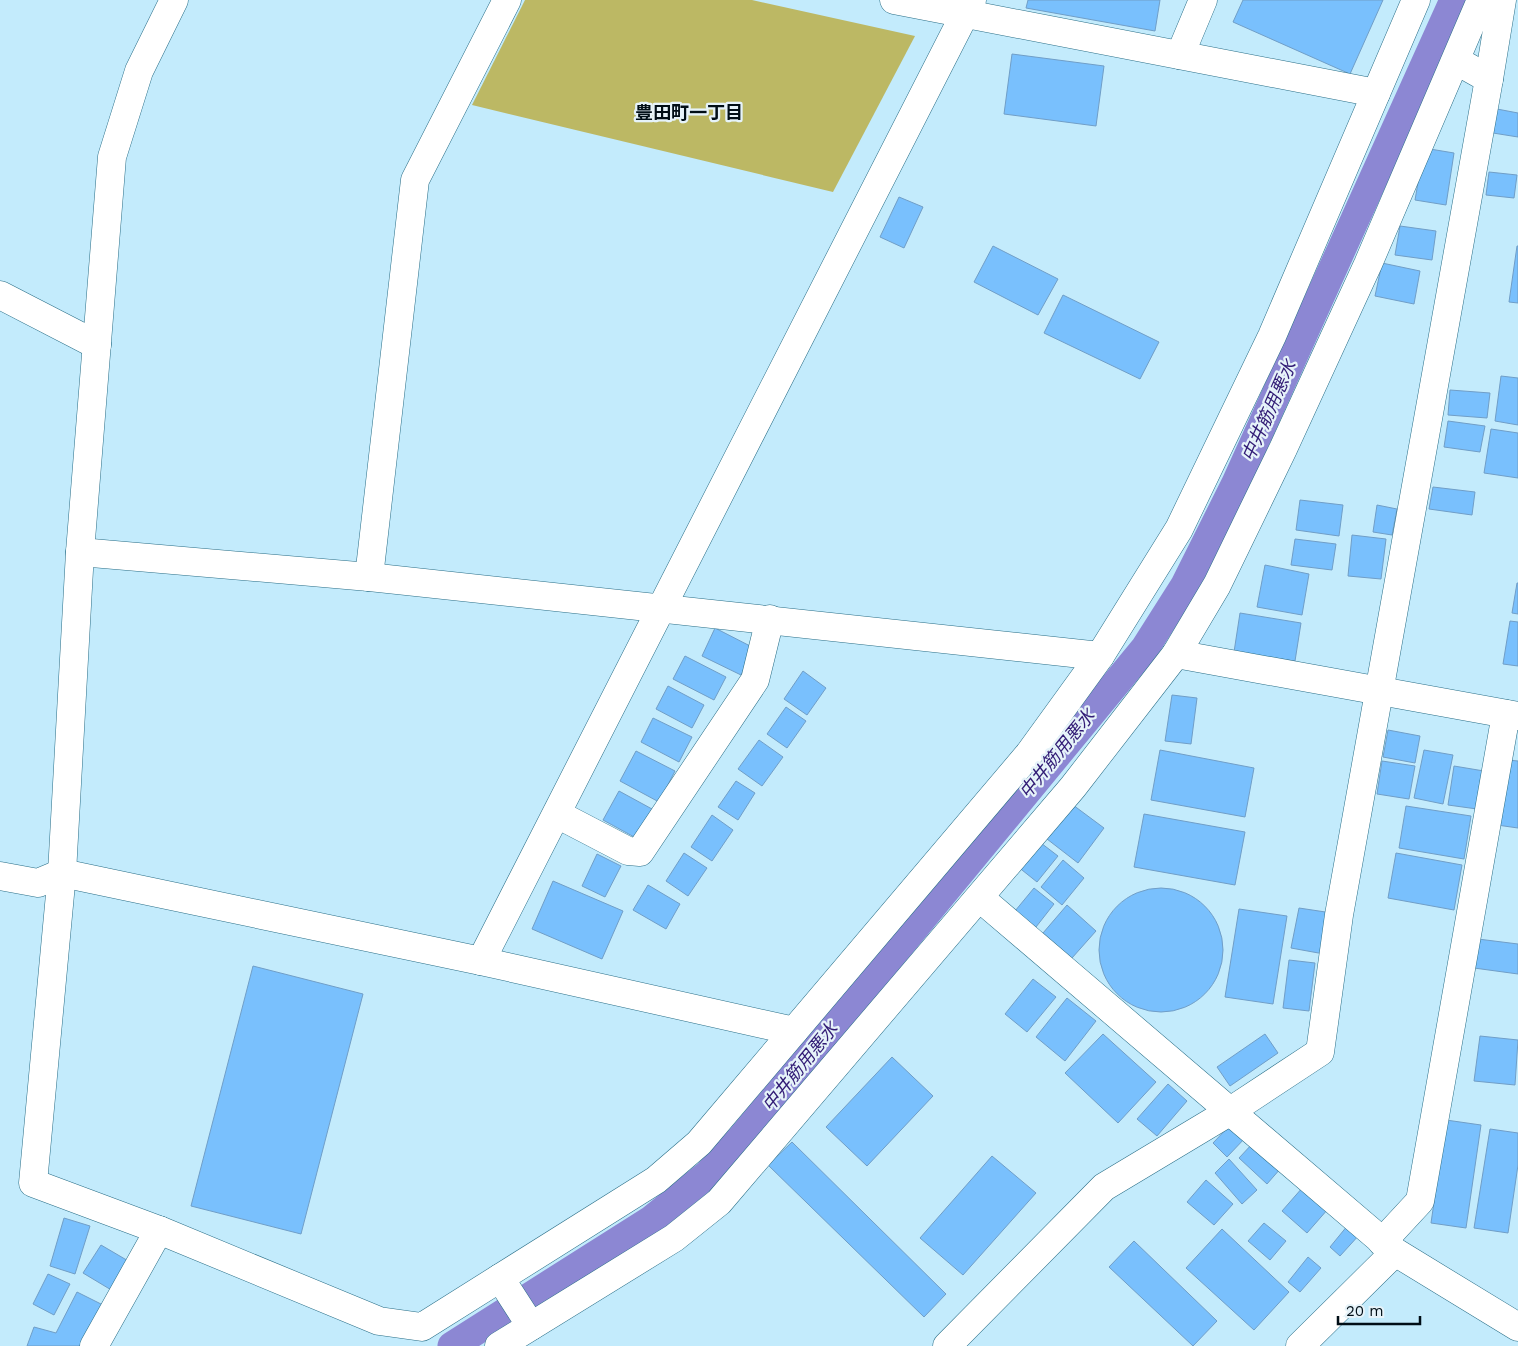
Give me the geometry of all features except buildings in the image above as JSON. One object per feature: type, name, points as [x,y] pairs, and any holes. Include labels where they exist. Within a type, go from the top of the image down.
[{"type":"street","points":[[174,0],[139,71],[112,157],[80,552],[62,873],[33,1183],[159,1230],[379,1321],[422,1327]]},
{"type":"street","points":[[369,577],[415,180],[507,0]]},
{"type":"street","points":[[894,0],[969,7],[1180,55],[1376,93]]},
{"type":"street","points":[[1180,55],[1203,0]]},
{"type":"street","points":[[400,1346],[422,1327],[656,1180],[692,1149],[1029,754],[1100,656],[1179,529],[1272,336],[1416,0]]},
{"type":"street","points":[[499,1346],[674,1238],[719,1202],[1073,787],[1176,654],[1217,585],[1283,450],[1368,264],[1457,61],[1481,0]]},
{"type":"street","points":[[947,1346],[1104,1187],[1229,1112],[1320,1052],[1339,915],[1502,0]]},
{"type":"street","points":[[481,961],[664,607],[969,7]]},
{"type":"street","points":[[1457,61],[1489,79]]},
{"type":"street","points":[[0,295],[97,345]]},
{"type":"street","points":[[80,552],[369,577],[664,607],[1100,656]]},
{"type":"street","points":[[557,814],[628,851],[640,852],[755,680],[770,619]]},
{"type":"street","points":[[1176,654],[1512,715],[1420,1201],[1388,1247],[1300,1346]]},
{"type":"street","points":[[0,876],[38,883],[62,873],[481,961],[794,1031]]},
{"type":"street","points":[[980,898],[1388,1247],[1518,1327]]},
{"type":"street","points":[[94,1346],[159,1230]]},
{"type":"street","points":[[500,1278],[531,1326]]},
{"type":"shaded area","points":[[525,0],[752,0],[915,36],[833,192],[472,105]]},
{"type":"waterway","name":"中井筋用悪水","points":[[452,1346],[651,1220],[708,1174],[743,1136],[1145,648],[1185,585],[1236,483],[1454,0]]},
{"type":"district","name":"豊田町一丁目","points":[[689,113]]}]
